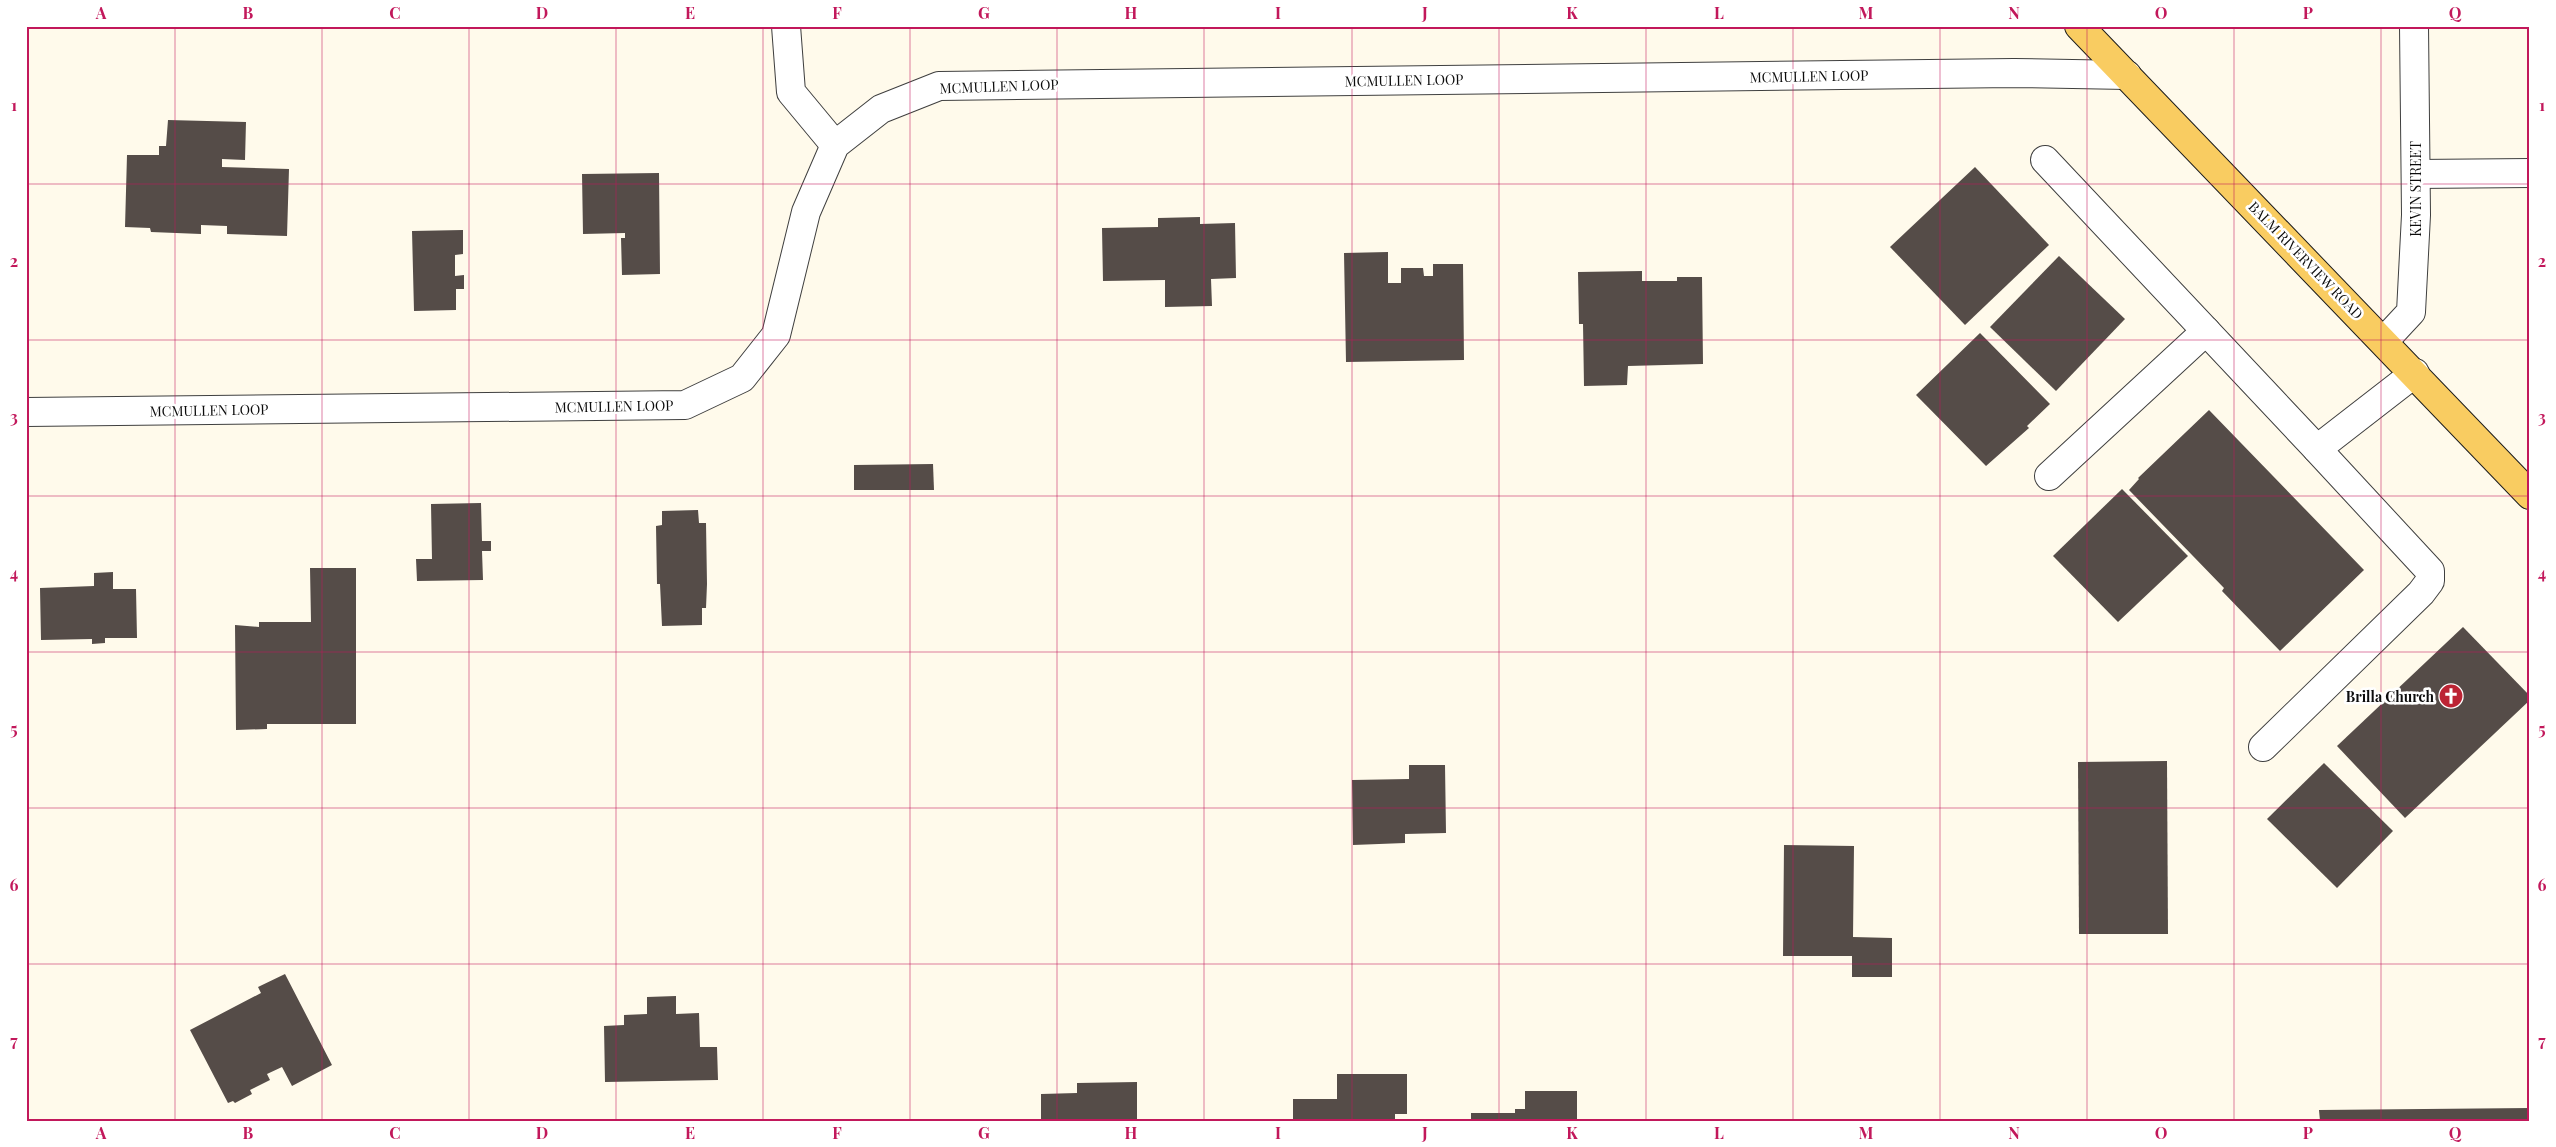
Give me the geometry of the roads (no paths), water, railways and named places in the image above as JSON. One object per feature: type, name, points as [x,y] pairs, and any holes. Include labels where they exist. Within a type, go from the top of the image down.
[{"type":"main road","name":"BALM RIVERVIEW ROAD","points":[[2080,26],[2530,495]]},
{"type":"street","points":[[786,26],[791,92],[835,145]]},
{"type":"street","name":"KEVIN STREET","points":[[2384,341],[2411,312],[2416,174],[2414,26]]},
{"type":"street","name":"MCMULLEN LOOP","points":[[26,412],[685,405],[742,378],[776,335],[806,212],[835,145],[880,109],[939,86],[2014,73],[2127,75]]},
{"type":"street","points":[[2045,160],[2430,571],[2430,581],[2421,593],[2263,747]]},
{"type":"street","points":[[2416,174],[2530,173]]},
{"type":"street","points":[[2049,476],[2206,330]]},
{"type":"street","points":[[2317,449],[2415,373]]},
{"type":"place","name":"Brilla Church","points":[[2451,696]]}]
